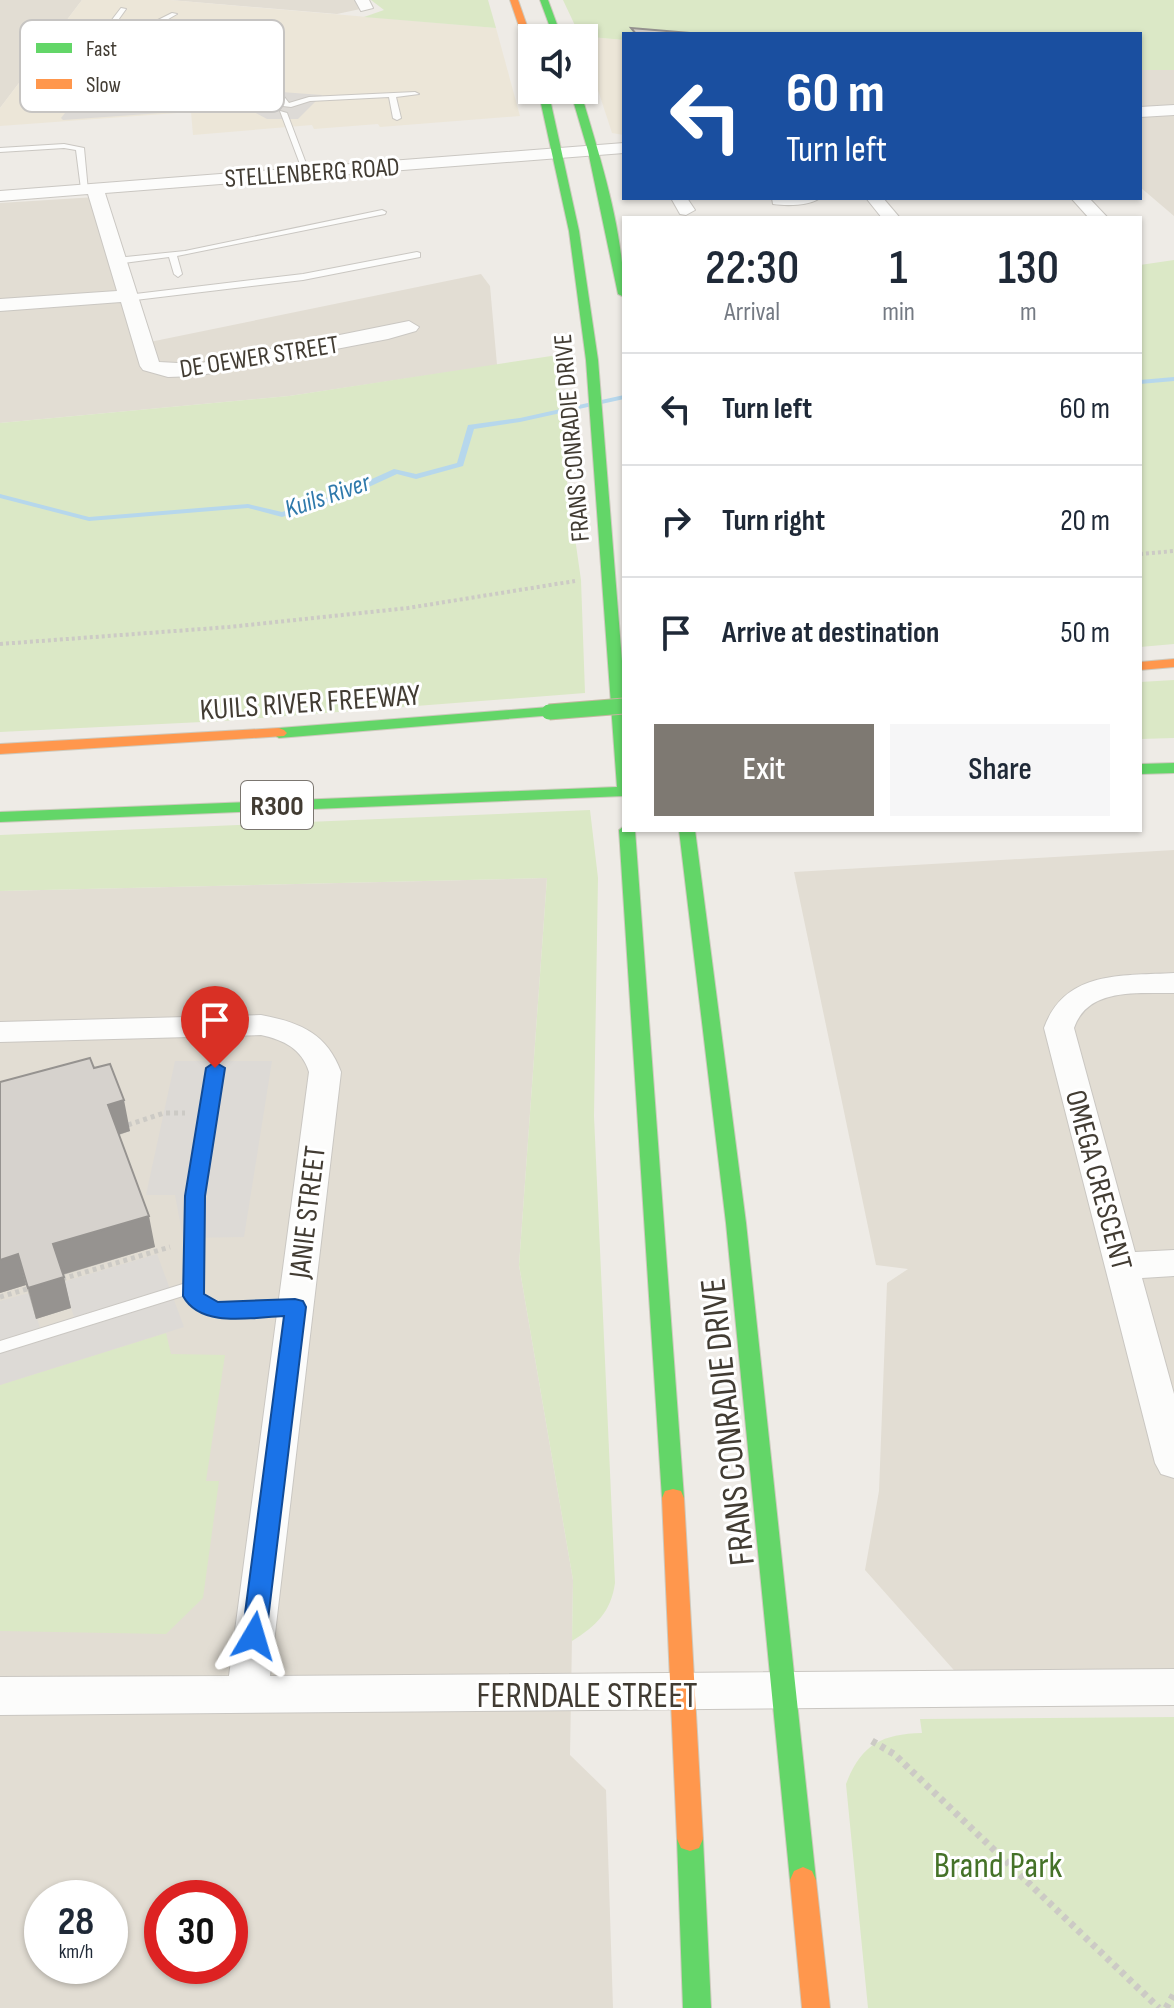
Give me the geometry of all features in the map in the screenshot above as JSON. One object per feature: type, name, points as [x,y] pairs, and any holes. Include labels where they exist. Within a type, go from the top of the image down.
[{"type":"main road","points":[[514,0],[522,24]]},
{"type":"main road","points":[[544,0],[553,24]]},
{"type":"main road","name":"FRANS CONRADIE DRIVE","points":[[546,104],[574,231],[594,375],[622,760]]},
{"type":"main road","points":[[579,104],[593,151],[622,285]]},
{"type":"main road","points":[[1142,666],[1174,663]]},
{"type":"main road","name":"KUILS RIVER FREEWAY","points":[[0,749],[282,733],[622,706]]},
{"type":"main road","points":[[1142,769],[1174,768]]},
{"type":"main road","name":"R300","points":[[0,817],[554,794],[622,788]]},
{"type":"main road","name":"FRANS CONRADIE DRIVE","points":[[627,832],[678,1566],[681,1693],[697,2008]]},
{"type":"main road","name":"FRANS CONRADIE DRIVE","points":[[687,832],[719,1058],[816,2008]]},
{"type":"street","points":[[1148,111],[1174,110]]},
{"type":"street","points":[[1148,111],[1174,125]]},
{"type":"street","name":"STELLENBERG ROAD","points":[[0,196],[622,148]]},
{"type":"street","name":"DE OEWER STREET","points":[[90,189],[147,363],[168,371],[196,370],[409,327]]},
{"type":"street","points":[[876,200],[889,216]]},
{"type":"street","points":[[1081,200],[1097,216]]},
{"type":"street","points":[[0,305],[127,297]]},
{"type":"street","name":"OMEGA CRESCENT","points":[[1174,983],[1100,989],[1074,1001],[1061,1018],[1061,1038],[1174,1463]]},
{"type":"street","name":"JANIE STREET","points":[[0,1032],[261,1025],[290,1031],[311,1044],[318,1053],[325,1072],[247,1696]]},
{"type":"street","points":[[1121,1266],[1174,1263]]},
{"type":"street","name":"FERNDALE STREET","points":[[0,1696],[1174,1687]]},
{"type":"lane","points":[[114,20],[123,9]]},
{"type":"lane","points":[[163,20],[174,14]]},
{"type":"lane","points":[[284,108],[309,99],[415,94]]},
{"type":"lane","points":[[392,95],[397,118]]},
{"type":"lane","points":[[284,103],[307,172]]},
{"type":"lane","points":[[0,150],[80,148],[90,189]]},
{"type":"lane","points":[[116,261],[172,255],[382,212]]},
{"type":"lane","points":[[172,255],[178,274]]},
{"type":"lane","points":[[127,297],[303,277],[417,255]]},
{"type":"lane","points":[[215,1068],[195,1196],[192,1287],[200,1304],[218,1310],[295,1307]]},
{"type":"lane","points":[[0,1347],[192,1287]]},
{"type":"path","points":[[1142,554],[1174,551]]},
{"type":"path","points":[[0,644],[288,621],[408,608],[581,580]]},
{"type":"path","points":[[128,1125],[164,1113],[208,1113]]},
{"type":"path","points":[[62,1279],[194,1239]]},
{"type":"path","points":[[0,1297],[27,1289]]},
{"type":"path","points":[[872,1741],[894,1754],[1159,2008]]},
{"type":"path","points":[[1166,2008],[1174,1994]]},
{"type":"shaded area","points":[[0,0],[82,0],[67,20],[20,20],[20,82],[0,108]]},
{"type":"shaded area","points":[[82,0],[170,0],[496,28],[520,116],[380,127],[378,124],[314,129],[312,125],[193,135],[191,112],[284,112],[284,20],[67,20]]},
{"type":"shaded area","points":[[170,0],[361,0],[365,8],[337,14]]},
{"type":"shaded area","points":[[598,38],[622,40],[622,135],[612,133],[598,90]]},
{"type":"shaded area","points":[[1142,70],[1174,70],[1174,216],[1142,189]]},
{"type":"shaded area","points":[[20,82],[20,112],[191,112],[0,126],[0,108]]},
{"type":"shaded area","points":[[284,92],[322,95],[298,119],[267,119],[254,112],[284,112]]},
{"type":"shaded area","points":[[66,112],[175,112],[63,120],[61,118]]},
{"type":"shaded area","points":[[96,197],[140,344],[481,274],[490,286],[497,365],[289,396],[0,423],[0,203]]},
{"type":"shaded area","points":[[1174,850],[1174,1685],[968,1686],[865,1570],[879,1491],[887,1283],[908,1269],[876,1265],[794,872]]},
{"type":"shaded area","points":[[547,878],[519,1265],[573,1580],[570,1755],[606,1790],[613,2008],[0,2008],[0,891]]},
{"type":"shaded area","points":[[175,1061],[272,1061],[244,1237],[183,1238],[175,1195],[146,1195]]},
{"type":"shaded area","points":[[157,1254],[184,1327],[0,1385],[0,1301],[29,1293],[40,1328],[74,1317],[63,1282]]},
{"type":"green space","points":[[371,0],[488,0],[496,28],[364,17],[384,10]]},
{"type":"green space","points":[[563,0],[1174,0],[1174,70],[1142,70],[1142,32],[622,32],[622,40],[598,38],[598,24],[574,24]]},
{"type":"green space","points":[[1174,260],[1174,644],[1142,647],[1142,265]]},
{"type":"green space","points":[[558,355],[567,482],[581,580],[585,693],[222,721],[0,732],[0,423],[289,396]]},
{"type":"green space","points":[[1174,680],[1174,738],[1142,739],[1142,682]]},
{"type":"green space","points":[[590,810],[598,878],[594,1116],[615,1583],[610,1602],[601,1617],[572,1641],[573,1580],[519,1265],[547,878],[0,891],[0,835]]},
{"type":"green space","points":[[166,1333],[171,1354],[225,1355],[206,1481],[219,1481],[203,1598],[166,1634],[0,1631],[0,1385]]},
{"type":"green space","name":"Brand Park","points":[[1174,1717],[1174,2008],[868,2008],[846,1784],[866,1751],[884,1739],[922,1733],[920,1719]]},
{"type":"building","points":[[631,28],[678,32],[634,32]]},
{"type":"building","points":[[90,1058],[94,1068],[110,1064],[124,1100],[108,1105],[149,1216],[53,1244],[64,1277],[28,1288],[18,1254],[0,1260],[0,1082]]},
{"type":"waterway","name":"Kuils River","points":[[1142,382],[1174,379]]},
{"type":"waterway","name":"Kuils River","points":[[0,496],[89,519],[248,506],[282,515],[344,495],[397,471],[416,477],[460,464],[471,427],[520,420],[622,397]]},
{"type":"traffic: fast","points":[[544,0],[553,24]]},
{"type":"traffic: fast","points":[[546,104],[574,231],[592,360],[622,758]]},
{"type":"traffic: fast","points":[[579,104],[593,151],[622,285]]},
{"type":"traffic: fast","points":[[549,712],[622,706]]},
{"type":"traffic: fast","points":[[279,733],[549,712]]},
{"type":"traffic: fast","points":[[1142,769],[1174,768]]},
{"type":"traffic: fast","points":[[0,817],[622,791]]},
{"type":"traffic: fast","points":[[627,832],[673,1498]]},
{"type":"traffic: fast","points":[[687,832],[736,1223],[803,1880]]},
{"type":"traffic: fast","points":[[690,1839],[697,2008]]},
{"type":"traffic: slow","points":[[514,0],[522,24]]},
{"type":"traffic: slow","points":[[1142,666],[1174,663]]},
{"type":"traffic: slow","points":[[0,749],[279,733]]},
{"type":"traffic: slow","points":[[673,1498],[690,1839]]},
{"type":"traffic: slow","points":[[803,1880],[816,2008]]},
{"type":"route","points":[[215,1068],[195,1196],[194,1296],[200,1304],[218,1310],[295,1307],[254,1636]]}]
